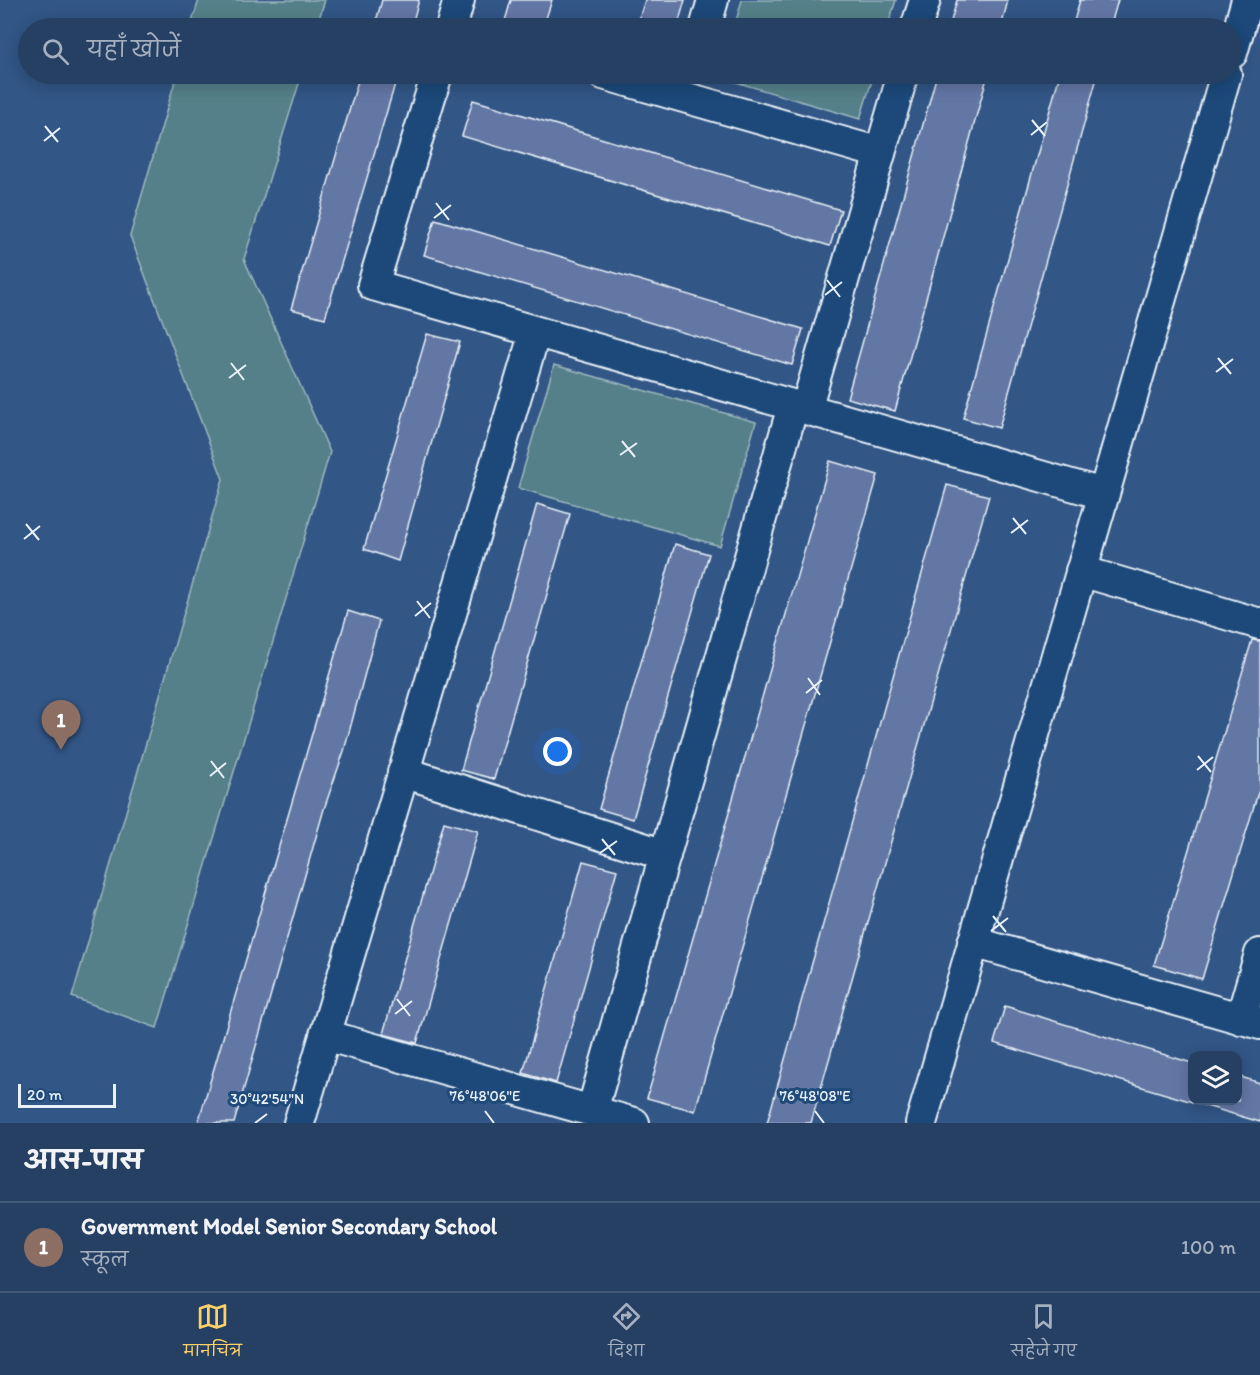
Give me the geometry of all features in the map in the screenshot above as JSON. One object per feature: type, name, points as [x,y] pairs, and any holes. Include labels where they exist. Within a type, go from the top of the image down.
[{"type":"street","points":[[454,18],[459,0]]},
{"type":"street","points":[[708,18],[713,0]]},
{"type":"street","points":[[919,18],[925,0]]},
{"type":"street","points":[[1242,18],[1247,0]]},
{"type":"street","points":[[434,84],[373,285],[1103,494]]},
{"type":"street","points":[[592,1111],[665,855],[799,407],[900,84]]},
{"type":"street","points":[[921,1123],[1223,84]]},
{"type":"street","points":[[688,85],[880,153]]},
{"type":"street","points":[[299,1123],[535,332]]},
{"type":"street","points":[[1081,571],[1260,624]]},
{"type":"street","points":[[404,772],[665,855]]},
{"type":"street","points":[[974,942],[1251,1021],[1260,954]]},
{"type":"street","points":[[326,1035],[634,1123]]},
{"type":"green space","points":[[199,0],[325,0],[319,18],[193,18]]},
{"type":"green space","points":[[742,0],[896,0],[890,18],[737,18]]},
{"type":"green space","points":[[174,84],[299,84],[244,259],[330,452],[157,1028],[72,997],[223,479],[130,236]]},
{"type":"green space","points":[[742,84],[871,84],[860,119]]},
{"type":"green space","points":[[554,365],[756,422],[720,546],[518,488]]},
{"type":"building","points":[[382,0],[419,0],[414,18],[377,18]]},
{"type":"building","points":[[511,0],[552,0],[546,18],[506,18]]},
{"type":"building","points":[[645,0],[685,0],[680,18],[639,18]]},
{"type":"building","points":[[957,0],[1008,0],[1004,18],[952,18]]},
{"type":"building","points":[[1080,0],[1118,0],[1113,18],[1075,18]]},
{"type":"building","points":[[357,84],[395,84],[325,318],[291,309]]},
{"type":"building","points":[[934,84],[985,84],[895,411],[847,398]]},
{"type":"building","points":[[1057,84],[1095,84],[999,428],[963,418]]},
{"type":"building","points":[[473,100],[841,210],[830,246],[462,136]]},
{"type":"building","points":[[435,219],[803,329],[792,365],[424,255]]},
{"type":"building","points":[[427,334],[460,342],[398,561],[364,549]]},
{"type":"building","points":[[830,461],[878,475],[695,1111],[647,1098]]},
{"type":"building","points":[[947,485],[989,496],[811,1123],[767,1123]]},
{"type":"building","points":[[537,504],[570,514],[494,779],[461,770]]},
{"type":"building","points":[[675,544],[709,554],[633,819],[599,809]]},
{"type":"building","points":[[348,611],[379,621],[344,751],[324,809],[234,1123],[198,1123]]},
{"type":"building","points":[[1252,640],[1260,641],[1260,786],[1202,979],[1154,965]]},
{"type":"building","points":[[444,822],[478,831],[417,1043],[383,1034]]},
{"type":"building","points":[[583,861],[617,870],[556,1083],[523,1073]]},
{"type":"building","points":[[1005,1006],[1188,1062],[1188,1101],[994,1043]]},
{"type":"building","points":[[1242,1077],[1260,1083],[1260,1122],[1203,1105],[1242,1105]]},
{"type":"place","name":"Government Model Senior Secondary School","points":[[61,750]]}]
